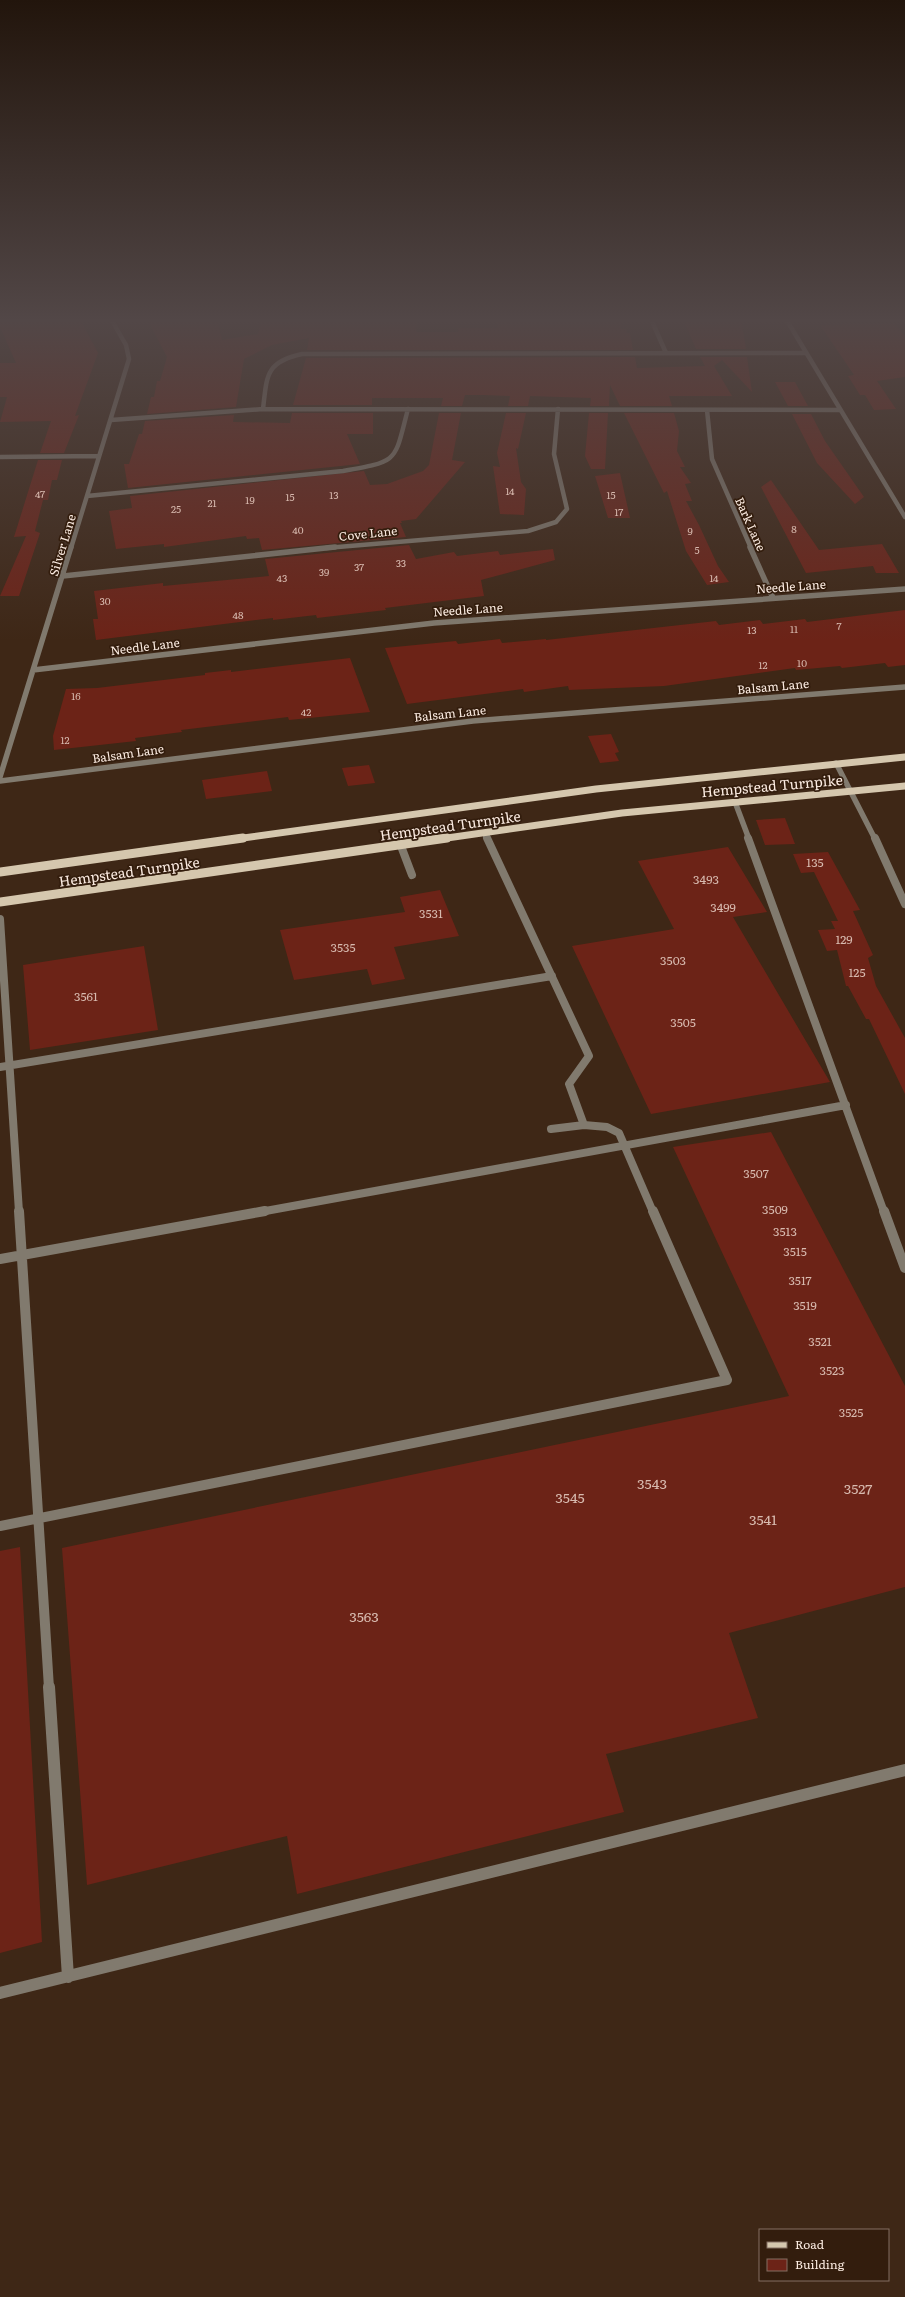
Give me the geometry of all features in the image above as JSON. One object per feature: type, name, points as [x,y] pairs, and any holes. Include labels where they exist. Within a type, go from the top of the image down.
[{"type":"main road","name":"Hempstead Turnpike","points":[[0,872],[588,790],[905,757]]},
{"type":"main road","name":"Hempstead Turnpike","points":[[0,902],[622,814],[905,786]]},
{"type":"street","name":"Silver Lane","points":[[0,778],[109,426]]},
{"type":"street","points":[[87,496],[372,466],[388,460],[396,452],[403,426]]},
{"type":"street","name":"Cove Lane","points":[[63,576],[388,540],[507,532],[548,526],[561,520],[567,509],[554,454],[557,426]]},
{"type":"street","name":"Bark Lane","points":[[709,426],[712,459],[773,598]]},
{"type":"street","points":[[850,426],[905,517]]},
{"type":"street","points":[[0,457],[99,456]]},
{"type":"street","name":"Needle Lane","points":[[33,670],[434,623],[905,589]]},
{"type":"street","name":"Balsam Lane","points":[[0,782],[473,721],[905,687]]},
{"type":"street","points":[[836,763],[905,904]]},
{"type":"street","points":[[734,802],[905,1268]]},
{"type":"street","points":[[485,834],[589,1056],[569,1084],[584,1125]]},
{"type":"street","points":[[401,846],[412,875]]},
{"type":"street","points":[[0,919],[68,1977]]},
{"type":"street","points":[[0,1067],[552,976]]},
{"type":"street","points":[[0,1259],[846,1105]]},
{"type":"street","points":[[0,1526],[727,1380],[626,1145],[615,1130],[607,1127],[584,1125],[551,1129]]},
{"type":"street","points":[[0,1993],[905,1770]]},
{"type":"building","points":[[49,426],[75,426],[64,453],[40,453]]},
{"type":"building","points":[[144,426],[373,426],[373,434],[347,434],[360,464],[128,488],[124,464],[129,464],[139,434],[142,434]]},
{"type":"building","points":[[436,426],[458,426],[452,460],[465,462],[416,519],[401,521],[402,523],[400,523],[406,537],[262,550],[259,538],[247,539],[246,536],[164,547],[164,544],[116,549],[109,511],[132,508],[130,496],[364,471],[370,485],[387,484],[423,471],[429,465]]},
{"type":"building","points":[[503,426],[523,426],[518,449],[516,448],[521,482],[526,489],[524,515],[500,514],[493,466],[500,467],[497,453]]},
{"type":"building","points":[[588,426],[607,426],[605,469],[591,469],[585,456]]},
{"type":"building","points":[[631,426],[678,426],[679,431],[677,451],[685,467],[680,467],[691,483],[685,484],[692,501],[686,501],[718,566],[729,582],[707,585],[686,551],[667,491],[664,493]]},
{"type":"building","points":[[798,426],[817,426],[825,441],[864,497],[855,504],[817,463]]},
{"type":"building","points":[[38,460],[62,460],[57,480],[52,480],[48,500],[43,500],[35,531],[40,533],[19,596],[0,596],[26,536],[14,537]]},
{"type":"building","points":[[620,473],[630,518],[608,518],[595,476]]},
{"type":"building","points":[[771,480],[819,550],[882,544],[899,573],[876,573],[873,566],[806,573],[761,487]]},
{"type":"building","points":[[409,545],[416,559],[454,552],[457,556],[498,551],[500,555],[553,549],[555,560],[481,580],[484,596],[317,618],[316,615],[273,620],[273,618],[96,640],[93,619],[98,619],[94,591],[163,583],[163,586],[269,576],[265,559]]},
{"type":"building","points":[[905,610],[905,665],[888,667],[885,663],[842,668],[840,666],[796,670],[795,668],[664,686],[569,690],[568,686],[524,692],[523,689],[407,704],[385,648],[456,641],[458,644],[500,639],[502,643],[546,640],[716,621],[719,625],[760,620],[763,624],[805,619],[807,622]]},
{"type":"building","points":[[350,658],[370,712],[289,720],[288,717],[181,730],[182,732],[135,738],[136,741],[54,750],[53,736],[66,689],[97,688],[205,675],[205,673],[231,670],[231,672]]},
{"type":"building","points":[[611,734],[619,752],[615,753],[619,761],[600,763],[588,736]]},
{"type":"building","points":[[369,765],[375,783],[348,786],[342,768]]},
{"type":"building","points":[[267,771],[272,791],[206,799],[202,780]]},
{"type":"building","points":[[785,818],[795,844],[765,845],[756,820]]},
{"type":"building","points":[[728,847],[767,912],[733,917],[830,1082],[651,1114],[572,946],[674,929],[638,861]]},
{"type":"building","points":[[828,852],[860,910],[853,911],[873,955],[868,958],[876,986],[905,1038],[905,1094],[869,1019],[866,1019],[848,986],[846,986],[837,950],[827,951],[818,930],[835,929],[831,921],[838,921],[814,872],[801,873],[793,854]]},
{"type":"building","points":[[440,890],[459,936],[394,947],[405,979],[372,985],[367,969],[294,980],[280,930],[405,912],[400,897]]},
{"type":"building","points":[[144,946],[158,1030],[30,1050],[23,965]]},
{"type":"building","points":[[771,1132],[905,1386],[905,1587],[729,1633],[758,1718],[606,1754],[624,1812],[297,1894],[287,1836],[87,1885],[62,1548],[789,1396],[673,1147]]},
{"type":"building","points":[[20,1547],[42,1942],[0,1953],[0,1551]]}]
